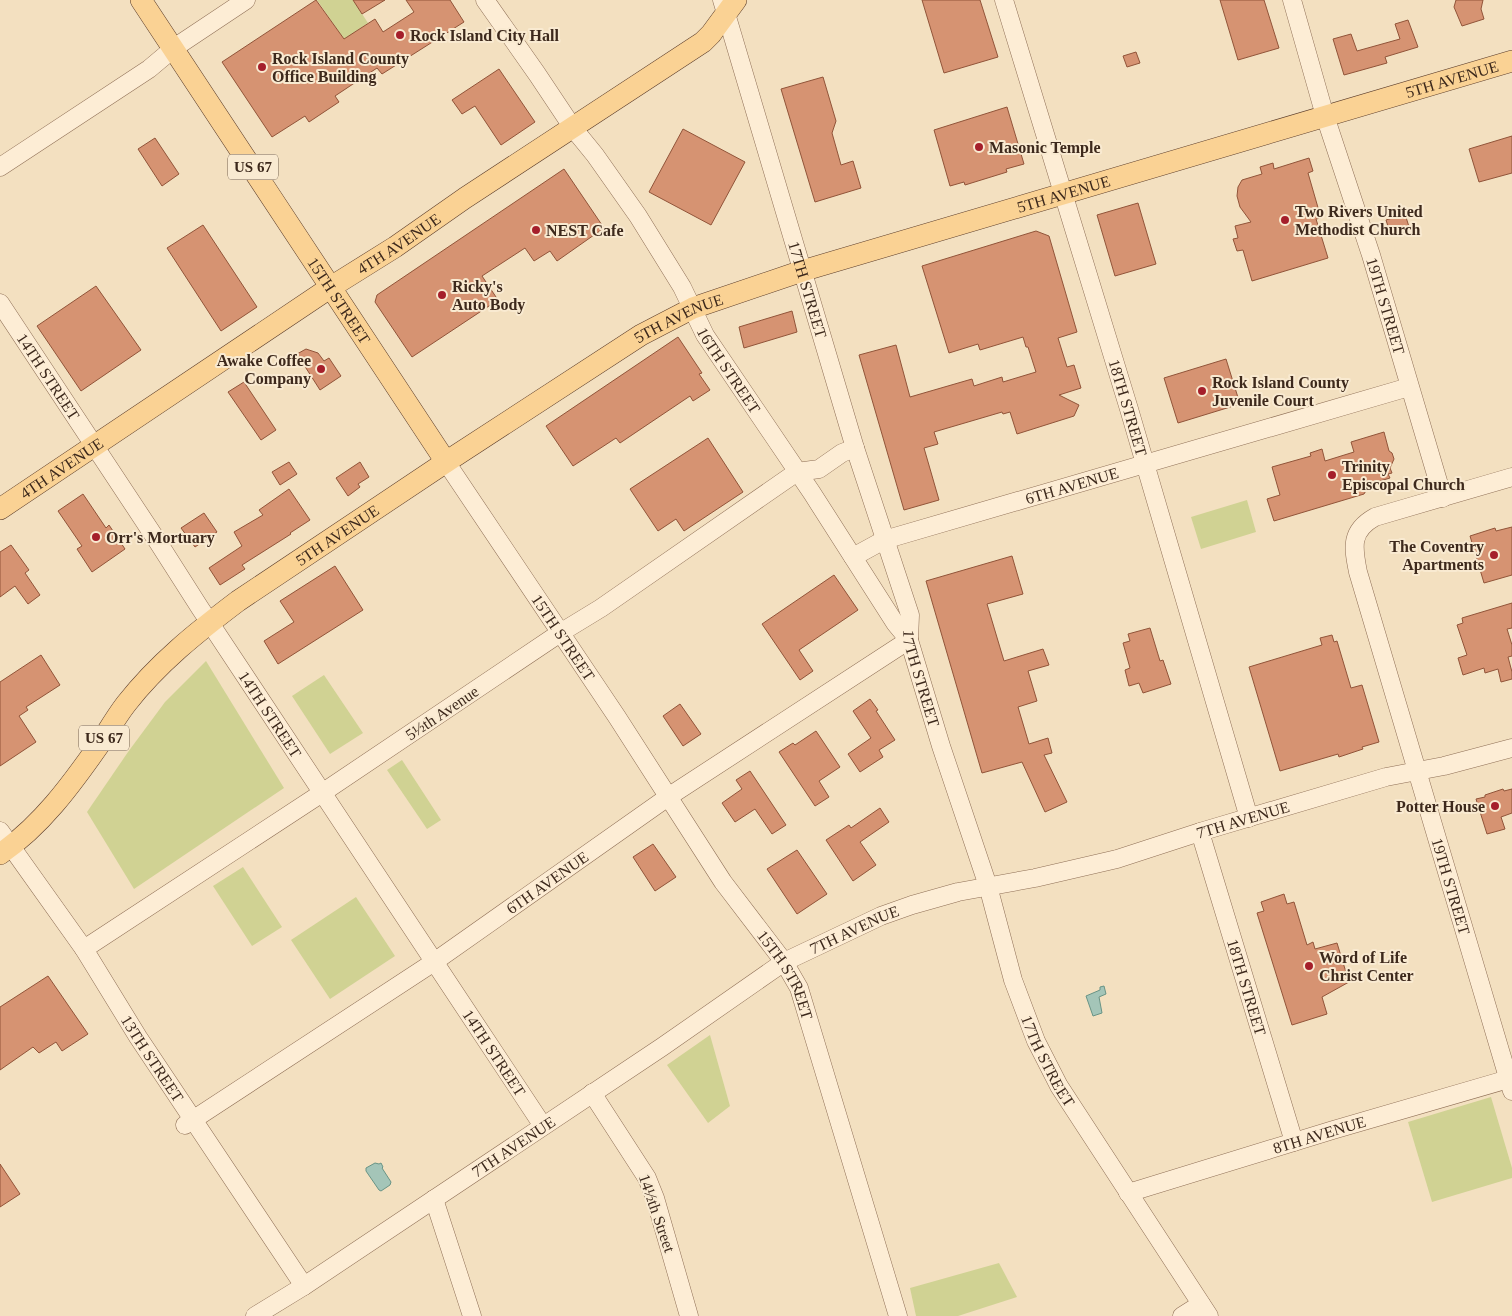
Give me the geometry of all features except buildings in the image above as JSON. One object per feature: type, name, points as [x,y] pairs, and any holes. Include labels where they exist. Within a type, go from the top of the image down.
[{"type":"main road","name":"15TH STREET","points":[[142,0],[446,462]]},
{"type":"main road","name":"4TH AVENUE","points":[[0,509],[331,287],[395,247],[465,198],[703,42],[711,34],[728,4]]},
{"type":"main road","name":"5TH AVENUE","points":[[4,844],[52,807],[68,788],[149,675],[176,650],[238,601],[641,335],[693,308],[802,271],[1512,61]]},
{"type":"street","points":[[0,167],[149,68],[174,48],[246,0]]},
{"type":"street","name":"16TH STREET","points":[[486,0],[573,128],[596,155],[638,216],[682,287],[705,335],[853,557],[894,623],[909,640]]},
{"type":"street","name":"18TH STREET","points":[[1004,0],[1145,463],[1249,818]]},
{"type":"street","name":"19TH STREET","points":[[1292,0],[1325,116],[1371,255],[1443,498],[1375,517],[1366,522],[1355,537],[1354,556],[1511,1083]]},
{"type":"street","name":"17TH STREET","points":[[728,4],[802,271],[855,448],[910,615],[909,640],[941,746],[988,886],[1013,980],[1036,1041],[1059,1086],[1205,1310]]},
{"type":"street","name":"14TH STREET","points":[[0,303],[322,794],[543,1126]]},
{"type":"street","name":"6TH AVENUE","points":[[853,557],[884,540],[1409,387]]},
{"type":"street","points":[[797,472],[819,469],[842,453],[855,448]]},
{"type":"street","name":"15TH STREET","points":[[446,462],[723,882],[784,962],[799,988],[898,1316]]},
{"type":"street","name":"5½th Avenue","points":[[84,949],[322,794],[560,633],[601,608],[797,472]]},
{"type":"street","points":[[1443,498],[1512,477]]},
{"type":"street","name":"6TH AVENUE","points":[[189,1122],[434,962],[668,798],[909,640]]},
{"type":"street","name":"7TH AVENUE","points":[[258,1315],[543,1126],[784,962],[890,912],[958,892],[1035,878],[1117,859],[1200,832],[1386,777],[1444,766],[1512,748]]},
{"type":"street","name":"18TH STREET","points":[[1200,832],[1294,1142]]},
{"type":"street","name":"13TH STREET","points":[[4,844],[84,949],[189,1122],[304,1286]]},
{"type":"street","name":"8TH AVENUE","points":[[1128,1193],[1294,1142],[1511,1083]]},
{"type":"street","name":"14½th Street","points":[[592,1093],[647,1178],[655,1198],[689,1316]]},
{"type":"street","points":[[434,1199],[472,1316]]},
{"type":"street","points":[[1182,1316],[1205,1310]]},
{"type":"green space","points":[[317,0],[353,0],[368,23],[355,32],[358,37],[348,45]]},
{"type":"green space","points":[[1247,500],[1256,532],[1201,549],[1191,517]]},
{"type":"green space","points":[[206,661],[284,788],[134,889],[87,812],[165,702]]},
{"type":"green space","points":[[324,675],[363,733],[330,754],[292,696]]},
{"type":"green space","points":[[402,760],[441,820],[427,829],[387,770]]},
{"type":"green space","points":[[243,867],[282,927],[252,946],[213,886]]},
{"type":"green space","points":[[356,897],[395,956],[330,999],[291,940]]},
{"type":"green space","points":[[710,1035],[730,1106],[708,1123],[667,1065]]},
{"type":"green space","points":[[1491,1097],[1512,1168],[1512,1178],[1432,1202],[1408,1122]]},
{"type":"green space","points":[[999,1263],[1017,1297],[958,1316],[916,1316],[910,1288]]},
{"type":"shaded area","points":[[1104,986],[1106,994],[1099,997],[1102,1013],[1093,1016],[1086,996],[1100,990],[1100,987]]},
{"type":"shaded area","points":[[375,1163],[381,1163],[391,1182],[390,1185],[381,1191],[366,1171],[366,1168]]},
{"type":"place","name":"Rock Island City Hall","points":[[400,35]]},
{"type":"place","name":"Rock Island County Office Building","points":[[262,67]]},
{"type":"place","name":"Masonic Temple","points":[[979,147]]},
{"type":"place","name":"Two Rivers United Methodist Church","points":[[1285,220]]},
{"type":"place","name":"NEST Cafe","points":[[536,230]]},
{"type":"place","name":"Ricky's Auto Body","points":[[442,295]]},
{"type":"place","name":"Awake Coffee Company","points":[[321,369]]},
{"type":"place","name":"Rock Island County Juvenile Court","points":[[1202,391]]},
{"type":"place","name":"Trinity Episcopal Church","points":[[1332,475]]},
{"type":"place","name":"Orr's Mortuary","points":[[96,537]]},
{"type":"place","name":"The Coventry Apartments","points":[[1494,555]]},
{"type":"place","name":"Potter House","points":[[1495,806]]},
{"type":"place","name":"Word of Life Christ Center","points":[[1309,966]]}]
